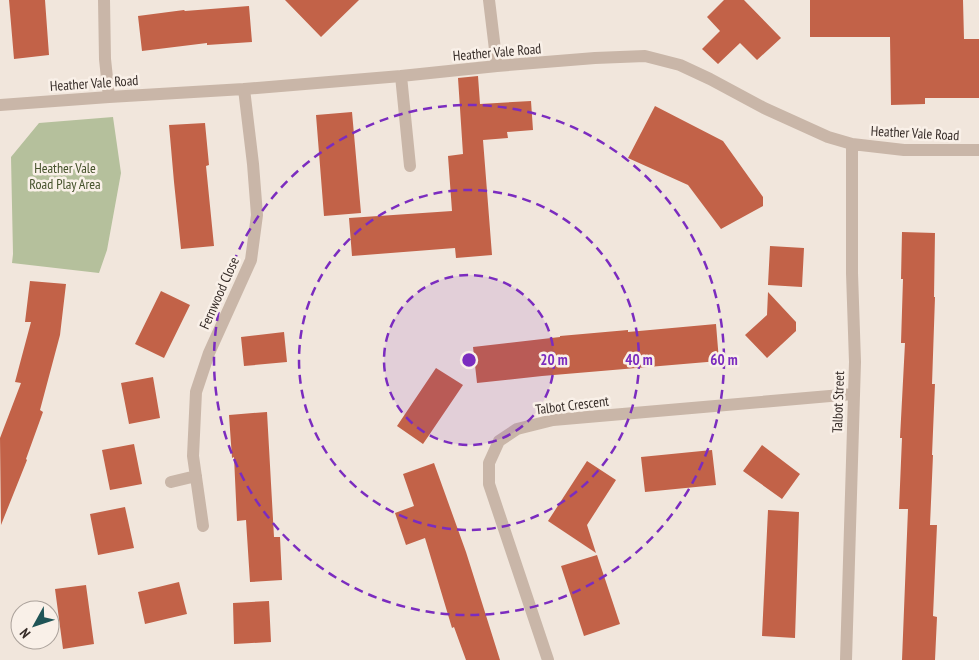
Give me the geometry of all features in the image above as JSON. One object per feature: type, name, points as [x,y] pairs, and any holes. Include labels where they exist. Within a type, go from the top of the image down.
[{"type":"street","points":[[104,0],[105,59],[109,97]]},
{"type":"street","points":[[489,0],[497,66]]},
{"type":"street","name":"Heather Vale Road","points":[[0,105],[244,89],[497,66],[645,56],[680,65],[764,108],[828,137],[852,144],[904,150],[979,150]]},
{"type":"street","points":[[401,76],[410,166]]},
{"type":"street","name":"Fernwood Close","points":[[203,526],[193,456],[196,392],[208,353],[251,260],[257,215],[244,89]]},
{"type":"street","name":"Talbot Street","points":[[846,660],[855,362],[852,273],[852,144]]},
{"type":"street","name":"Talbot Crescent","points":[[548,660],[489,484],[490,463],[499,442],[517,429],[553,420],[853,394]]},
{"type":"street","points":[[171,482],[196,476]]},
{"type":"green space","name":"Heather Vale Road Play Area","points":[[113,117],[121,173],[107,250],[99,273],[12,263],[11,157],[39,123]]},
{"type":"building","points":[[9,0],[45,0],[49,55],[14,59]]},
{"type":"building","points":[[285,0],[359,0],[321,37]]},
{"type":"building","points":[[724,0],[744,0],[781,38],[757,60],[740,43],[718,64],[702,49],[720,31],[707,17]]},
{"type":"building","points":[[810,0],[963,0],[964,39],[979,39],[979,98],[925,98],[925,104],[891,105],[890,37],[810,37]]},
{"type":"building","points":[[249,6],[252,42],[207,45],[207,43],[142,51],[138,16],[184,10]]},
{"type":"building","points":[[478,76],[480,104],[531,101],[533,130],[507,132],[508,138],[483,140],[492,255],[456,258],[455,248],[352,256],[349,218],[452,211],[448,156],[463,154],[458,78]]},
{"type":"building","points":[[655,106],[723,141],[763,197],[763,206],[721,229],[688,185],[628,158]]},
{"type":"building","points":[[352,112],[361,213],[324,216],[316,115]]},
{"type":"building","points":[[205,123],[209,165],[206,166],[214,246],[181,249],[169,125]]},
{"type":"building","points":[[902,232],[935,233],[932,384],[935,384],[930,525],[937,525],[933,616],[937,617],[935,660],[902,660],[908,509],[899,509],[902,438],[900,438],[905,343],[901,343]]},
{"type":"building","points":[[770,246],[804,248],[802,287],[768,285]]},
{"type":"building","points":[[30,281],[66,284],[60,335],[40,410],[43,412],[27,460],[1,525],[0,438],[21,383],[15,382],[31,322],[25,322]]},
{"type":"building","points":[[161,291],[190,305],[164,358],[135,344]]},
{"type":"building","points":[[768,292],[796,322],[796,331],[767,358],[745,335],[767,315]]},
{"type":"building","points":[[716,324],[719,361],[477,383],[473,347],[560,336]]},
{"type":"building","points":[[284,332],[287,362],[244,366],[241,337]]},
{"type":"building","points":[[436,368],[463,385],[423,444],[397,426]]},
{"type":"building","points":[[153,377],[160,418],[129,424],[121,383]]},
{"type":"building","points":[[267,412],[274,537],[280,537],[282,580],[250,582],[246,520],[237,521],[234,457],[232,458],[229,415]]},
{"type":"building","points":[[134,444],[142,484],[110,490],[102,450]]},
{"type":"building","points":[[762,445],[800,474],[782,499],[743,471]]},
{"type":"building","points":[[712,450],[716,485],[645,492],[641,457]]},
{"type":"building","points":[[587,461],[616,480],[587,525],[596,553],[548,521]]},
{"type":"building","points":[[434,463],[466,552],[500,660],[466,660],[454,627],[452,628],[425,538],[406,545],[395,513],[414,506],[403,474]]},
{"type":"building","points":[[125,507],[134,548],[98,555],[90,514]]},
{"type":"building","points":[[768,510],[799,512],[795,638],[762,636]]},
{"type":"building","points":[[597,555],[620,624],[584,636],[561,566]]},
{"type":"building","points":[[179,582],[187,614],[145,624],[138,592]]},
{"type":"building","points":[[86,585],[94,644],[63,649],[60,626],[60,600],[56,600],[55,589]]},
{"type":"building","points":[[269,601],[271,642],[234,644],[233,603]]}]
